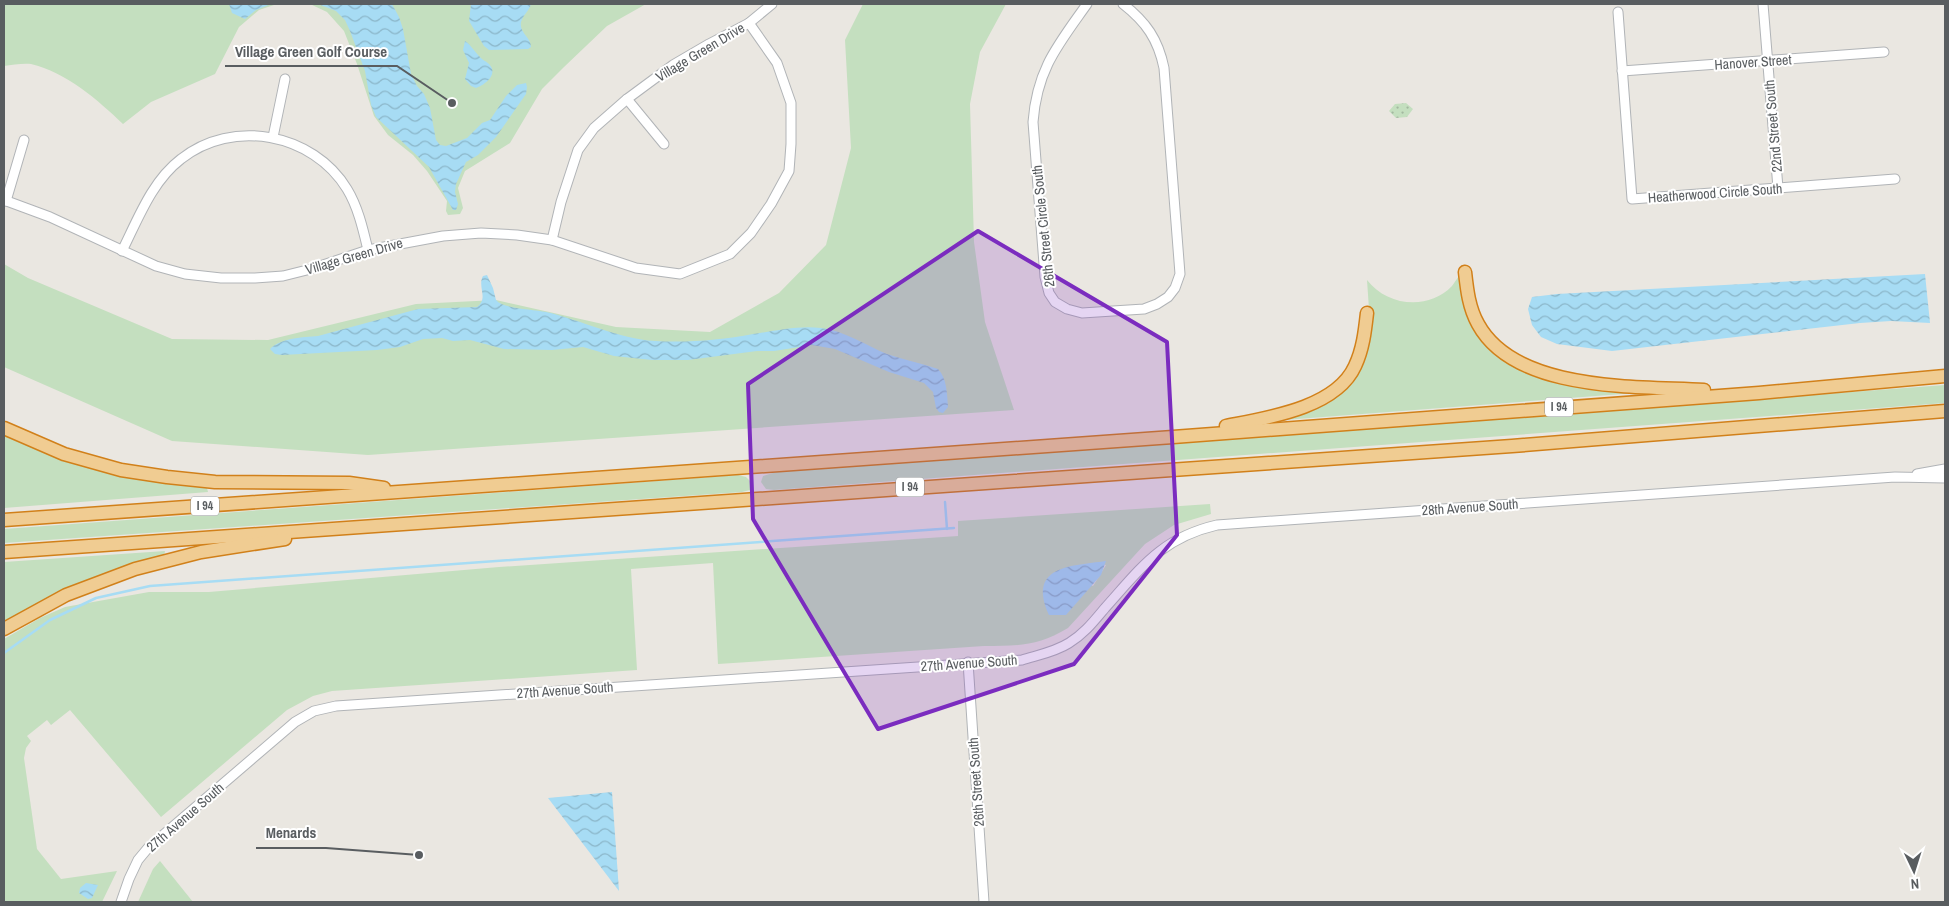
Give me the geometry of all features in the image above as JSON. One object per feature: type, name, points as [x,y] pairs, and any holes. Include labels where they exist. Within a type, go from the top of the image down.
[{"type":"highway","points":[[1465,272],[1469,303],[1478,325],[1501,353],[1543,373],[1592,384],[1759,393]]},
{"type":"highway","points":[[1174,437],[1294,411],[1335,392],[1354,368],[1364,338],[1367,313]]},
{"type":"highway","name":"I 94","points":[[4,520],[1174,437],[1759,393],[1945,376]]},
{"type":"highway","name":"I 94","points":[[4,552],[1512,446],[1945,411]]},
{"type":"highway","points":[[4,428],[64,454],[121,470],[215,482],[349,483],[406,491]]},
{"type":"highway","points":[[4,629],[66,595],[135,569],[201,552],[377,525]]},
{"type":"street","name":"Village Green Drive","points":[[24,140],[5,201],[50,217],[156,266],[186,274],[221,278],[283,276],[368,250],[443,236],[481,233],[517,235],[552,240],[561,202],[578,150],[594,128],[626,99],[680,61],[749,23],[772,4]]},
{"type":"street","name":"26th Street Circle South","points":[[1087,4],[1048,61],[1034,106],[1033,122],[1045,277],[1049,293],[1055,302],[1066,309],[1082,313],[1144,309],[1157,304],[1168,297],[1175,288],[1180,274],[1164,68],[1161,54],[1152,34],[1139,16],[1123,4]]},
{"type":"street","name":"22nd Street South","points":[[1763,4],[1778,188]]},
{"type":"street","name":"Heatherwood Circle South","points":[[1618,12],[1632,199],[1895,179]]},
{"type":"street","points":[[552,240],[636,268],[680,274],[730,254],[751,233],[771,204],[789,171],[791,103],[778,63],[749,23]]},
{"type":"street","name":"Hanover Street","points":[[1622,71],[1884,52]]},
{"type":"street","points":[[273,137],[285,79]]},
{"type":"street","points":[[626,99],[664,144]]},
{"type":"street","points":[[122,251],[162,176],[181,159],[201,146],[226,138],[251,135],[273,137],[294,144],[313,154],[334,170],[348,189],[368,250]]},
{"type":"street","name":"28th Avenue South","points":[[1895,478],[1945,469]]},
{"type":"street","name":"28th Avenue South","points":[[1086,630],[1152,555],[1183,536],[1217,525],[1895,478],[1945,478]]},
{"type":"street","name":"27th Avenue South","points":[[121,902],[138,860],[148,848],[295,722],[314,712],[336,706],[968,662],[1022,660],[1050,652],[1069,643],[1086,630]]},
{"type":"street","name":"26th Street South","points":[[968,662],[984,902]]},
{"type":"highlighted area","points":[[978,231],[1167,342],[1177,535],[1074,664],[878,729],[753,519],[748,384]]},
{"type":"green space","points":[[4,4],[277,4],[259,10],[239,27],[215,74],[151,102],[123,124],[81,88],[57,73],[31,64],[4,66]]},
{"type":"green space","points":[[310,4],[646,4],[607,26],[542,89],[510,143],[465,171],[458,188],[463,208],[460,214],[448,215],[446,211],[447,201],[427,171],[413,155],[388,135],[374,116],[344,31],[327,12]]},
{"type":"green space","points":[[863,4],[1006,4],[980,52],[970,104],[974,242],[985,322],[1014,410],[368,455],[172,441],[4,367],[4,264],[28,278],[172,339],[268,340],[416,304],[496,300],[616,327],[710,332],[779,293],[826,245],[851,148],[845,40]]},
{"type":"green space","points":[[1406,103],[1413,109],[1407,117],[1396,118],[1389,111],[1395,104]]},
{"type":"green space","points":[[1461,273],[1466,308],[1472,326],[1482,341],[1500,358],[1517,369],[1554,383],[1574,387],[1635,393],[1284,420],[1329,403],[1345,388],[1370,324],[1367,280],[1375,289],[1396,300],[1420,302],[1442,294],[1452,286]]},
{"type":"green space","points":[[1945,385],[1945,403],[774,490],[766,489],[761,482],[763,476],[776,472]]},
{"type":"green space","points":[[4,434],[87,468],[138,479],[207,488],[208,492],[4,508]]},
{"type":"green space","points":[[738,475],[746,477],[751,482],[750,490],[4,543],[4,529]]},
{"type":"green space","points":[[1210,504],[1211,514],[1174,525],[1145,544],[1068,628],[1037,642],[1008,646],[718,664],[713,563],[631,569],[637,670],[332,691],[313,696],[287,710],[161,817],[70,710],[51,725],[47,720],[27,736],[31,741],[26,748],[24,758],[37,849],[61,879],[117,871],[102,902],[4,902],[4,639],[40,618],[65,607],[149,592],[209,592],[499,567],[958,536],[958,521]],"holes":[[[1093,563],[1106,565],[1093,586],[1059,570]]]},
{"type":"green space","points":[[165,551],[164,556],[117,569],[52,597],[4,624],[4,562]]},
{"type":"green space","points":[[160,861],[193,902],[138,902],[153,869]]},
{"type":"water","points":[[229,4],[271,4],[256,10],[245,19],[232,13]]},
{"type":"water","points":[[318,4],[392,4],[403,29],[411,74],[417,86],[424,94],[430,108],[436,140],[440,145],[446,146],[467,138],[482,123],[490,120],[506,96],[517,85],[526,83],[526,94],[496,137],[478,155],[466,162],[456,184],[455,192],[458,204],[456,210],[453,210],[429,167],[376,117],[371,105],[365,71],[345,20],[336,11]]},
{"type":"water","points":[[471,4],[531,4],[521,22],[521,26],[531,47],[528,49],[489,50],[484,46],[469,21]]},
{"type":"water","points":[[465,41],[492,68],[490,79],[476,88],[471,86],[465,79],[469,63],[463,50]]},
{"type":"water","points":[[1925,274],[1930,323],[1891,321],[1860,323],[1612,351],[1557,344],[1541,337],[1532,325],[1528,309],[1532,297],[1557,294]]},
{"type":"water","points":[[487,275],[496,300],[500,303],[546,312],[641,340],[692,341],[813,327],[830,330],[847,335],[887,354],[938,369],[945,382],[948,407],[943,413],[939,412],[936,408],[933,392],[924,383],[889,372],[835,349],[812,345],[688,360],[652,360],[614,356],[583,347],[552,350],[504,349],[470,340],[453,341],[442,338],[423,339],[400,347],[377,350],[282,355],[275,354],[270,349],[286,340],[318,336],[418,309],[477,307],[483,296],[481,284],[483,276]]},
{"type":"water","points":[[1106,561],[1101,575],[1066,615],[1049,615],[1044,599],[1044,587],[1048,578],[1066,567]]},
{"type":"water","points":[[612,792],[619,891],[548,798]]},
{"type":"water","points":[[86,883],[98,885],[92,898],[88,899],[79,893],[80,888]]},
{"type":"waterway","points":[[945,502],[947,529]]},
{"type":"waterway","points":[[4,653],[50,620],[96,598],[150,586],[954,528]]},
{"type":"place","name":"Village Green Golf Course","points":[[452,103]]},
{"type":"place","name":"Menards","points":[[419,855]]}]
